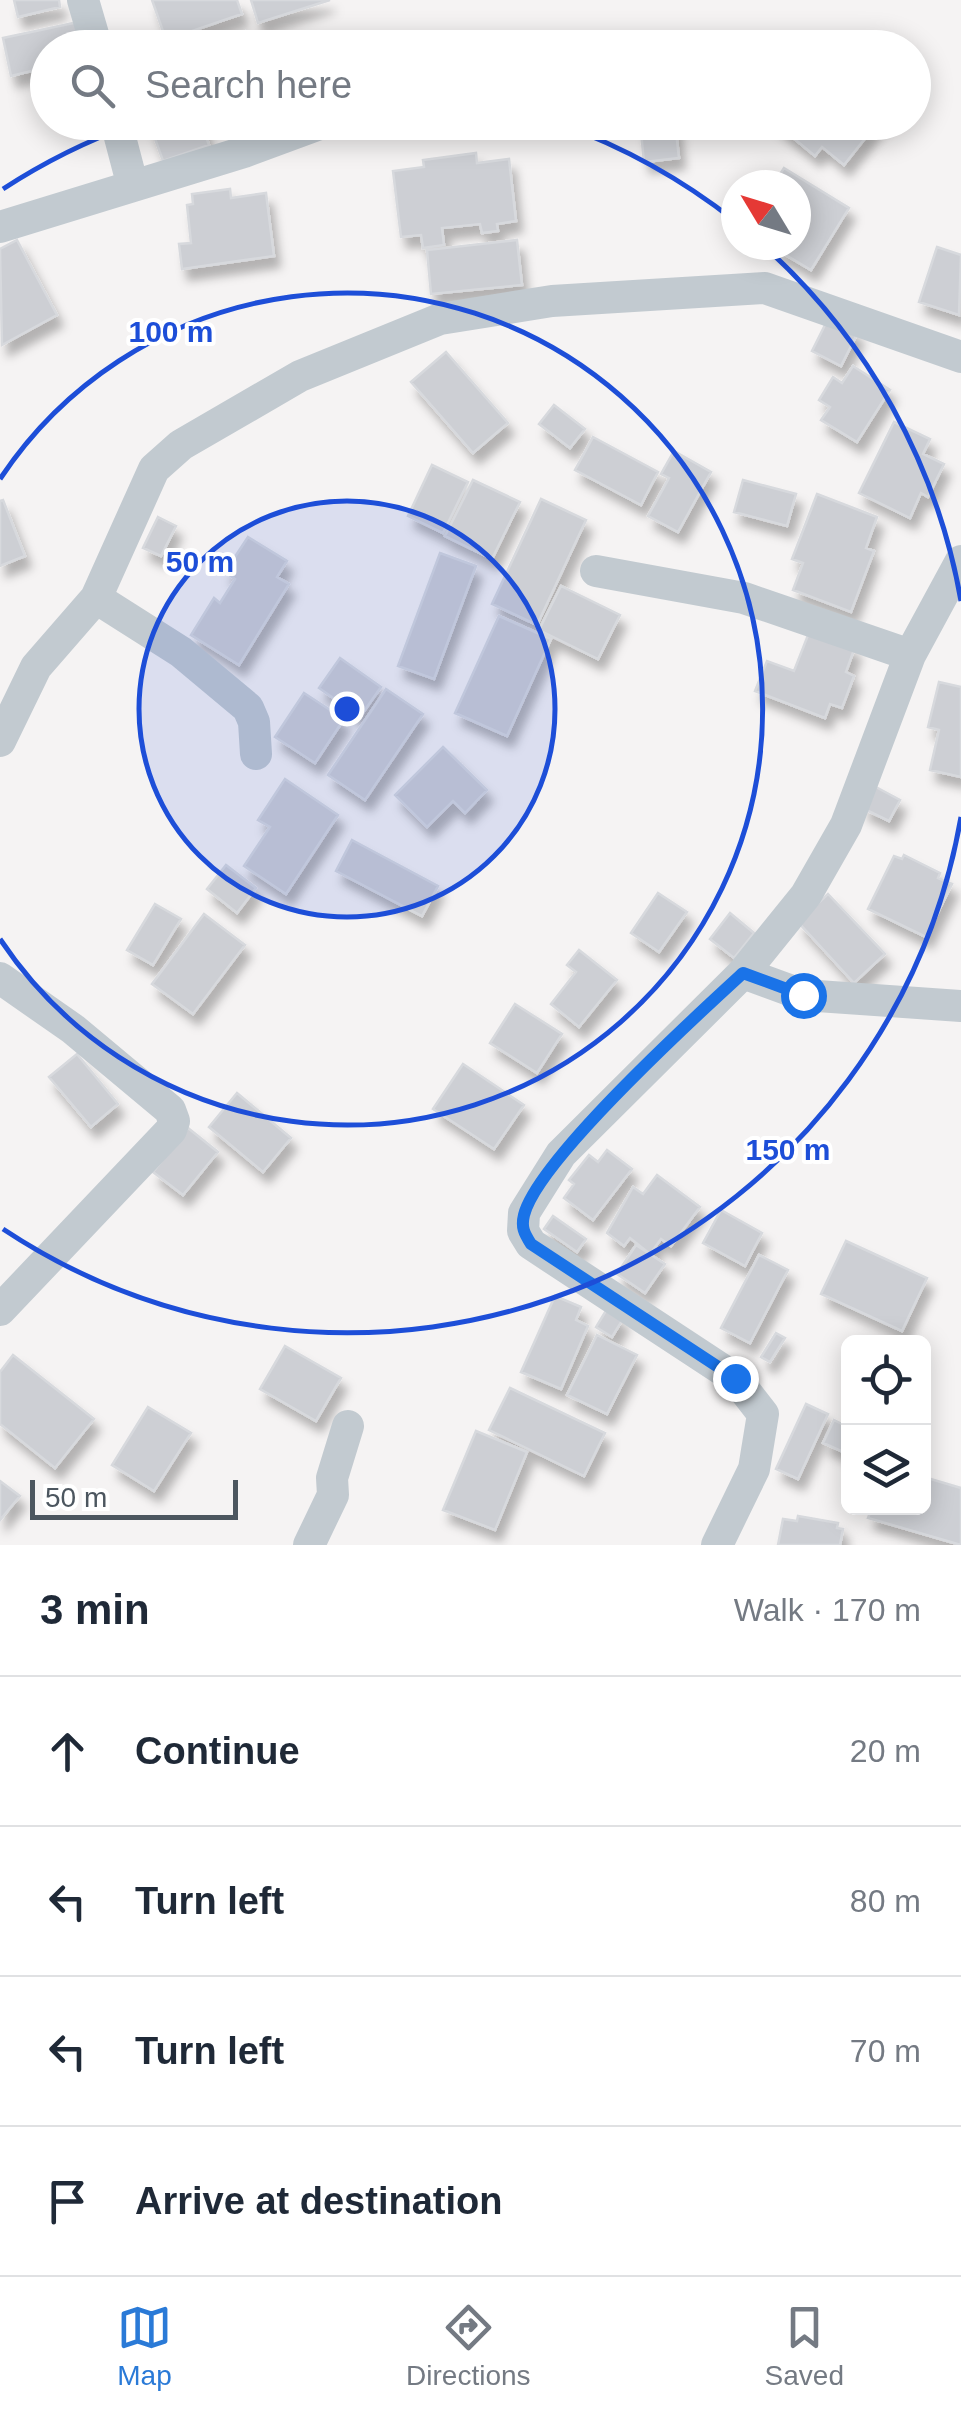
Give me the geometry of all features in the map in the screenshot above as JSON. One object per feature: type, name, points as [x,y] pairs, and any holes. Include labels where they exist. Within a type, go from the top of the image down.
[{"type":"street","points":[[84,0],[92,30]]},
{"type":"street","points":[[121,140],[132,183]]},
{"type":"street","points":[[0,227],[277,140]]},
{"type":"street","points":[[1,737],[36,667],[96,598],[154,468],[181,444],[300,376],[440,318],[552,301],[765,288],[961,358]]},
{"type":"street","points":[[717,1545],[754,1468],[764,1414],[735,1378],[531,1244],[522,1231],[524,1213],[561,1154],[743,973],[806,895],[846,825],[910,655],[961,562]]},
{"type":"street","points":[[596,571],[744,598],[910,655]]},
{"type":"street","points":[[96,598],[181,652],[248,708],[254,722],[256,754]]},
{"type":"street","points":[[743,973],[803,995],[961,1006]]},
{"type":"street","points":[[0,978],[74,1030],[170,1110],[174,1120],[171,1130],[0,1310]]},
{"type":"street","points":[[308,1545],[333,1495],[332,1478],[348,1426]]},
{"type":"building","points":[[14,0],[59,0],[60,7],[18,17]]},
{"type":"building","points":[[152,0],[237,0],[242,14],[195,30],[162,30]]},
{"type":"building","points":[[251,0],[330,0],[258,23]]},
{"type":"building","points":[[78,22],[80,30],[40,30]]},
{"type":"building","points":[[30,32],[30,71],[11,76],[3,38]]},
{"type":"building","points":[[155,140],[207,140],[209,145],[163,161]]},
{"type":"building","points":[[642,140],[677,140],[679,158],[644,162]]},
{"type":"building","points":[[796,140],[864,140],[844,165],[822,147],[815,156]]},
{"type":"building","points":[[476,153],[477,163],[509,159],[516,221],[497,224],[498,231],[482,233],[480,224],[442,228],[444,245],[423,248],[421,235],[401,237],[393,171],[424,167],[423,160]]},
{"type":"building","points":[[811,185],[849,208],[811,270],[794,260],[811,260]]},
{"type":"building","points":[[230,189],[231,198],[266,193],[274,256],[182,269],[179,244],[191,243],[187,205],[193,204],[192,194]]},
{"type":"building","points":[[17,240],[57,315],[2,345],[0,249]]},
{"type":"building","points":[[517,240],[522,285],[431,294],[427,250]]},
{"type":"building","points":[[937,247],[961,255],[959,315],[919,302]]},
{"type":"building","points":[[829,317],[858,332],[841,366],[812,351]]},
{"type":"building","points":[[446,352],[508,423],[473,453],[411,382]]},
{"type":"building","points":[[853,366],[890,390],[857,442],[821,420],[830,407],[819,400],[833,377],[842,383]]},
{"type":"building","points":[[554,405],[585,429],[570,448],[539,424]]},
{"type":"building","points":[[894,422],[930,439],[923,454],[944,464],[928,497],[921,493],[910,518],[859,493]]},
{"type":"building","points":[[593,437],[658,472],[641,505],[575,470]]},
{"type":"building","points":[[674,451],[711,472],[678,532],[648,516],[669,478],[661,474]]},
{"type":"building","points":[[432,465],[468,482],[443,533],[408,516]]},
{"type":"building","points":[[473,480],[520,502],[492,559],[445,536]]},
{"type":"building","points":[[743,480],[796,494],[787,526],[734,512]]},
{"type":"building","points":[[817,494],[877,517],[866,548],[874,551],[851,612],[793,590],[803,563],[792,559]]},
{"type":"building","points":[[541,499],[586,520],[537,625],[492,604]]},
{"type":"building","points":[[3,500],[25,556],[0,566],[0,501]]},
{"type":"building","points":[[158,517],[176,526],[161,556],[143,548]]},
{"type":"building","points":[[248,537],[287,561],[277,577],[289,584],[239,665],[191,635],[214,598],[220,603],[235,579],[225,572]]},
{"type":"building","points":[[440,553],[476,566],[434,679],[398,666]]},
{"type":"building","points":[[561,586],[620,615],[598,659],[539,630]]},
{"type":"building","points":[[499,616],[551,639],[507,736],[455,713]]},
{"type":"building","points":[[810,630],[855,647],[846,672],[854,676],[842,708],[830,704],[825,718],[755,691],[767,661],[794,671]]},
{"type":"building","points":[[340,658],[381,687],[360,717],[319,688]]},
{"type":"building","points":[[939,682],[961,687],[961,777],[930,770],[939,730],[928,727]]},
{"type":"building","points":[[386,689],[423,714],[365,800],[328,775]]},
{"type":"building","points":[[304,693],[344,719],[315,763],[275,737]]},
{"type":"building","points":[[443,747],[487,790],[465,813],[453,801],[427,827],[395,795]]},
{"type":"building","points":[[285,779],[338,815],[286,894],[244,866],[270,827],[258,820]]},
{"type":"building","points":[[874,786],[900,800],[889,821],[862,808]]},
{"type":"building","points":[[352,840],[438,886],[422,916],[336,871]]},
{"type":"building","points":[[904,855],[940,873],[938,878],[952,884],[926,937],[868,909],[894,856],[902,859]]},
{"type":"building","points":[[226,865],[256,888],[237,913],[207,889]]},
{"type":"building","points":[[658,893],[687,912],[659,952],[631,933]]},
{"type":"building","points":[[828,894],[885,954],[854,983],[798,922]]},
{"type":"building","points":[[155,904],[181,919],[153,965],[127,950]]},
{"type":"building","points":[[730,913],[754,933],[734,958],[710,939]]},
{"type":"building","points":[[204,914],[245,945],[193,1014],[152,984]]},
{"type":"building","points":[[579,950],[617,980],[579,1027],[551,1004],[576,972],[567,965]]},
{"type":"building","points":[[515,1004],[562,1034],[537,1073],[490,1043]]},
{"type":"building","points":[[77,1054],[118,1104],[91,1127],[49,1077]]},
{"type":"building","points":[[463,1064],[524,1105],[494,1149],[433,1109]]},
{"type":"building","points":[[237,1093],[291,1138],[263,1172],[209,1127]]},
{"type":"building","points":[[188,1128],[218,1152],[183,1195],[153,1172]]},
{"type":"building","points":[[607,1150],[632,1169],[593,1220],[564,1198],[574,1184],[569,1180],[589,1155],[598,1162]]},
{"type":"building","points":[[657,1175],[700,1207],[671,1246],[661,1239],[650,1254],[630,1238],[624,1246],[607,1233],[633,1187],[643,1194]]},
{"type":"building","points":[[721,1210],[762,1233],[745,1266],[703,1243]]},
{"type":"building","points":[[553,1216],[586,1239],[577,1252],[544,1229]]},
{"type":"building","points":[[846,1241],[927,1278],[902,1331],[821,1294]]},
{"type":"building","points":[[636,1245],[665,1264],[645,1293],[617,1274]]},
{"type":"building","points":[[759,1255],[788,1270],[750,1343],[721,1328]]},
{"type":"building","points":[[555,1296],[581,1307],[576,1320],[588,1326],[561,1389],[521,1372]]},
{"type":"building","points":[[607,1309],[623,1319],[612,1337],[596,1327]]},
{"type":"building","points":[[776,1333],[785,1338],[770,1362],[761,1357]]},
{"type":"building","points":[[597,1335],[637,1355],[607,1414],[567,1395]]},
{"type":"building","points":[[285,1346],[341,1378],[316,1421],[260,1389]]},
{"type":"building","points":[[13,1355],[94,1419],[55,1468],[0,1424],[0,1372]]},
{"type":"building","points":[[510,1388],[605,1433],[584,1476],[489,1430]]},
{"type":"building","points":[[806,1404],[828,1414],[798,1479],[776,1469]]},
{"type":"building","points":[[148,1407],[191,1433],[154,1491],[112,1465]]},
{"type":"building","points":[[834,1420],[841,1424],[841,1451],[823,1443]]},
{"type":"building","points":[[476,1431],[527,1452],[495,1530],[443,1510]]},
{"type":"building","points":[[931,1479],[961,1488],[961,1545],[868,1518],[931,1515]]},
{"type":"building","points":[[0,1481],[20,1496],[0,1520]]},
{"type":"building","points":[[798,1516],[838,1523],[837,1528],[843,1529],[840,1545],[778,1545],[783,1519],[797,1521]]},
{"type":"route","points":[[735,1378],[531,1244],[522,1231],[524,1213],[561,1154],[743,973],[803,995]]}]
